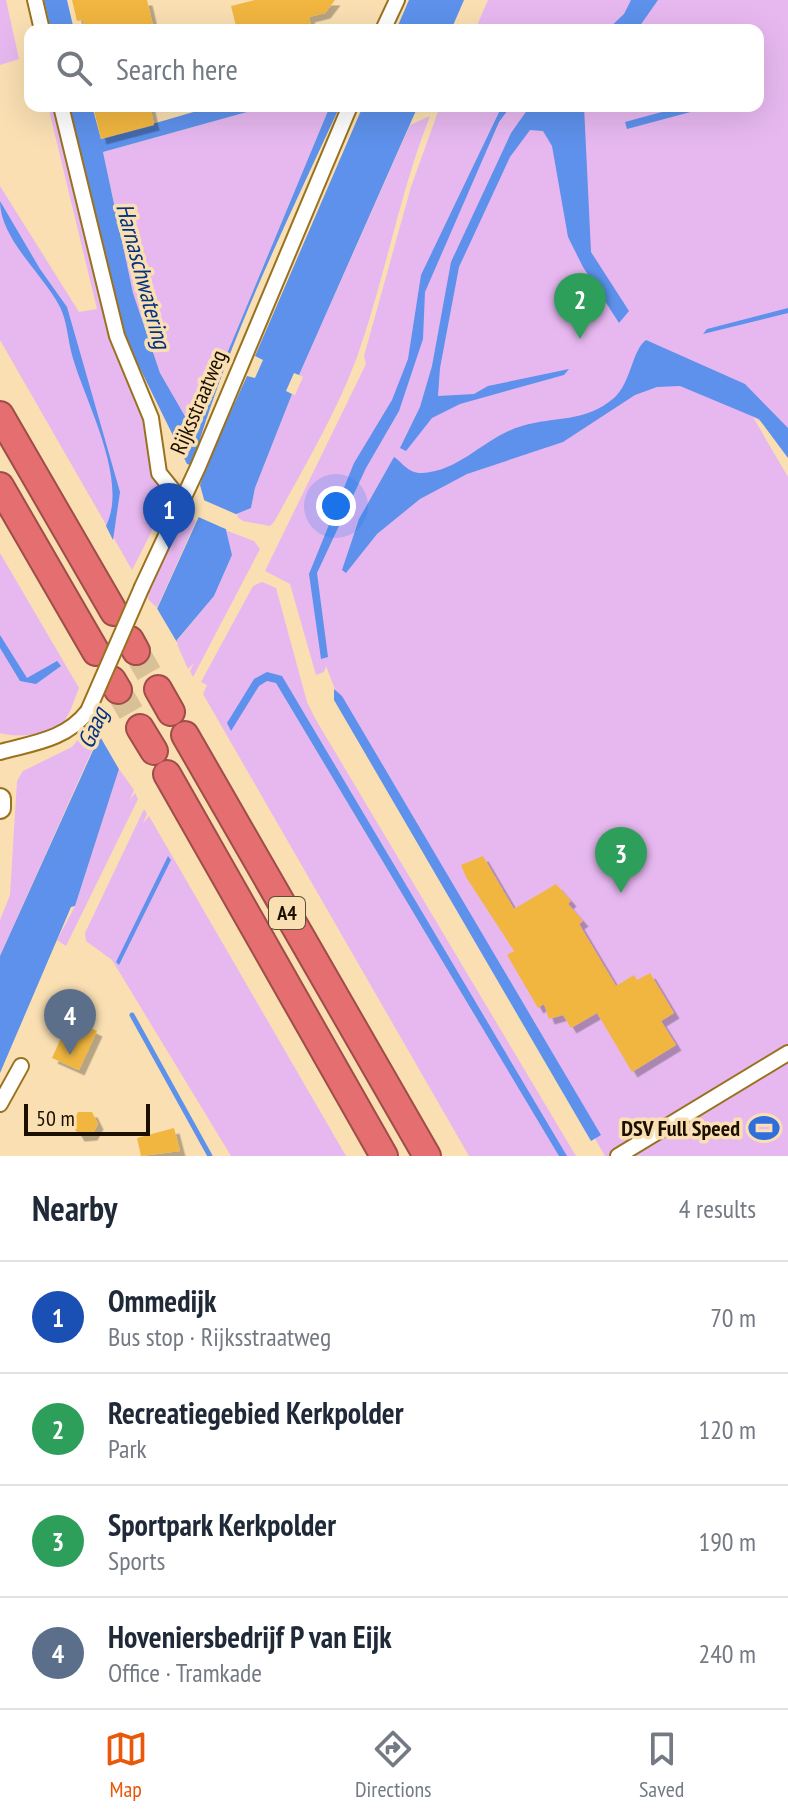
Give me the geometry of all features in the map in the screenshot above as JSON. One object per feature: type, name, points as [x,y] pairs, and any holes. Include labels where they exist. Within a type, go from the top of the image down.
[{"type":"highway","points":[[0,415],[114,612]]},
{"type":"highway","points":[[0,486],[96,652]]},
{"type":"highway","points":[[158,689],[171,712]]},
{"type":"highway","points":[[140,728],[154,751]]},
{"type":"highway","name":"A4","points":[[185,735],[427,1156]]},
{"type":"highway","name":"A4","points":[[167,774],[384,1156]]},
{"type":"main road","points":[[0,799],[0,808]]},
{"type":"street","points":[[35,0],[41,24]]},
{"type":"street","points":[[386,24],[397,0]]},
{"type":"street","points":[[62,112],[117,336],[151,418],[159,473],[180,499]]},
{"type":"street","name":"Rijksstraatweg","points":[[0,752],[52,739],[74,725],[88,711],[180,499],[198,467],[347,112]]},
{"type":"street","points":[[618,1156],[788,1053]]},
{"type":"street","points":[[0,1104],[21,1066]]},
{"type":"shaded area","points":[[0,0],[6,0],[19,59],[0,65]]},
{"type":"shaded area","points":[[488,0],[788,0],[788,458],[763,423],[753,417],[788,477],[788,1156],[605,1156],[336,692],[326,666],[324,672],[316,675],[290,584],[265,571],[366,364],[364,356],[411,187],[438,112],[764,112],[764,24],[478,24]]},
{"type":"shaded area","points":[[49,112],[60,112],[146,419],[159,488],[159,517],[132,570],[0,340],[0,186],[79,312],[97,309]]},
{"type":"shaded area","points":[[247,112],[328,112],[199,421],[186,418],[160,373],[133,293],[103,152]]},
{"type":"shaded area","points":[[430,116],[409,176],[367,327],[339,399],[274,522],[270,526],[243,521],[234,515],[251,508],[255,488],[292,394],[295,395],[303,377],[299,375],[410,125]]},
{"type":"shaded area","points":[[191,518],[196,521],[157,608],[148,599],[149,592],[180,520]]},
{"type":"shaded area","points":[[225,530],[254,541],[260,549],[193,677],[190,671],[194,663],[188,669],[176,642],[214,596],[232,555]]},
{"type":"shaded area","points":[[0,553],[79,688],[64,721],[56,728],[40,733],[0,733]]},
{"type":"shaded area","points":[[262,582],[276,588],[307,702],[316,720],[576,1156],[469,1156],[203,694],[207,685],[201,682],[253,586]]},
{"type":"shaded area","points":[[94,720],[99,735],[0,956],[0,920],[10,895],[17,781],[23,771],[72,747]]},
{"type":"shaded area","points":[[119,769],[134,790],[130,800],[135,793],[138,799],[66,946],[57,940],[75,906]]},
{"type":"shaded area","points":[[144,809],[147,814],[143,823],[149,816],[346,1156],[231,1156],[112,960],[86,941],[85,933]]},
{"type":"water","points":[[44,0],[67,0],[73,24],[50,24]]},
{"type":"water","points":[[409,0],[464,0],[454,24],[399,24]]},
{"type":"water","points":[[631,0],[658,0],[641,24],[613,24],[624,14]]},
{"type":"water","points":[[70,112],[94,112],[101,139],[193,112],[247,112],[103,152],[133,293],[160,373],[186,418],[199,421],[328,112],[337,112],[265,270],[214,396],[200,439],[215,446],[247,376],[255,378],[263,360],[255,356],[360,112],[415,112],[299,375],[294,373],[286,391],[292,394],[255,488],[251,508],[234,515],[226,530],[232,555],[214,596],[177,640],[119,769],[75,906],[71,907],[0,1073],[0,956],[205,503],[200,485],[205,469],[187,464],[123,334]]},
{"type":"water","points":[[499,112],[506,112],[499,122],[425,292],[423,339],[399,411],[366,468],[317,573],[328,657],[321,659],[309,574],[354,463],[392,400],[408,359],[421,275]]},
{"type":"water","points":[[526,112],[584,112],[591,252],[629,311],[619,323],[583,267],[568,237],[552,146],[543,131],[530,130],[510,157],[459,267],[440,368],[438,396],[474,394],[488,386],[569,369],[564,375],[460,404],[432,418],[406,451],[400,448],[420,407],[432,366],[451,262],[511,133]]},
{"type":"water","points":[[662,112],[691,112],[627,129],[625,122]]},
{"type":"water","points":[[0,201],[40,269],[67,307],[120,492],[113,540],[106,526],[112,507],[109,464],[72,355],[62,312],[7,229]]},
{"type":"water","points":[[788,308],[788,313],[703,334],[707,329]]},
{"type":"water","points":[[646,340],[745,384],[788,428],[788,458],[759,419],[680,386],[657,387],[635,395],[563,442],[467,474],[420,499],[377,534],[346,573],[342,570],[359,519],[394,457],[413,472],[437,471],[522,426],[592,412],[620,392],[637,351]]},
{"type":"water","points":[[0,635],[27,678],[57,661],[61,666],[36,684],[20,681],[0,648]]},
{"type":"water","points":[[267,672],[282,676],[567,1156],[559,1156],[276,683],[267,681],[259,686],[231,731],[227,723],[254,679]]},
{"type":"water","points":[[334,689],[342,696],[601,1135],[591,1141],[334,700]]},
{"type":"water","points":[[168,856],[171,860],[119,965],[116,962]]},
{"type":"pier","points":[[199,498],[238,515],[230,531],[194,515]]},
{"type":"pier","points":[[155,605],[178,644],[120,771],[98,733]]},
{"type":"building","points":[[72,0],[147,0],[153,24],[84,24],[83,20],[77,21]]},
{"type":"building","points":[[255,0],[335,0],[325,13],[309,17],[311,24],[236,24],[231,6]]},
{"type":"building","points":[[94,112],[151,112],[154,125],[101,139]]},
{"type":"building","points":[[483,856],[514,909],[556,884],[583,921],[579,924],[616,986],[634,975],[637,980],[650,973],[674,1013],[661,1021],[676,1045],[632,1072],[597,1013],[571,1028],[563,1015],[549,1019],[544,1004],[538,1008],[507,955],[514,951],[461,865]]},
{"type":"building","points":[[70,1018],[97,1031],[79,1070],[52,1058]]},
{"type":"building","points":[[78,1112],[92,1112],[98,1124],[92,1135],[79,1136],[72,1124]]},
{"type":"building","points":[[174,1128],[180,1151],[141,1156],[137,1138]]},
{"type":"waterway","points":[[132,1015],[210,1156]]},
{"type":"tunnel","points":[[136,651],[158,689]]},
{"type":"tunnel","points":[[118,690],[140,728]]},
{"type":"place","name":"Recreatiegebied Kerkpolder","points":[[580,339]]},
{"type":"place","name":"Ommedijk","points":[[169,549]]},
{"type":"place","name":"Sportpark Kerkpolder","points":[[621,893]]},
{"type":"place","name":"Hoveniersbedrijf P van Eijk","points":[[70,1055]]},
{"type":"place","name":"DSV Full Speed","points":[[764,1128]]},
{"type":"water label","name":"Harnaschwatering","points":[[143,276]]},
{"type":"water label","name":"Gaag","points":[[93,728]]}]
